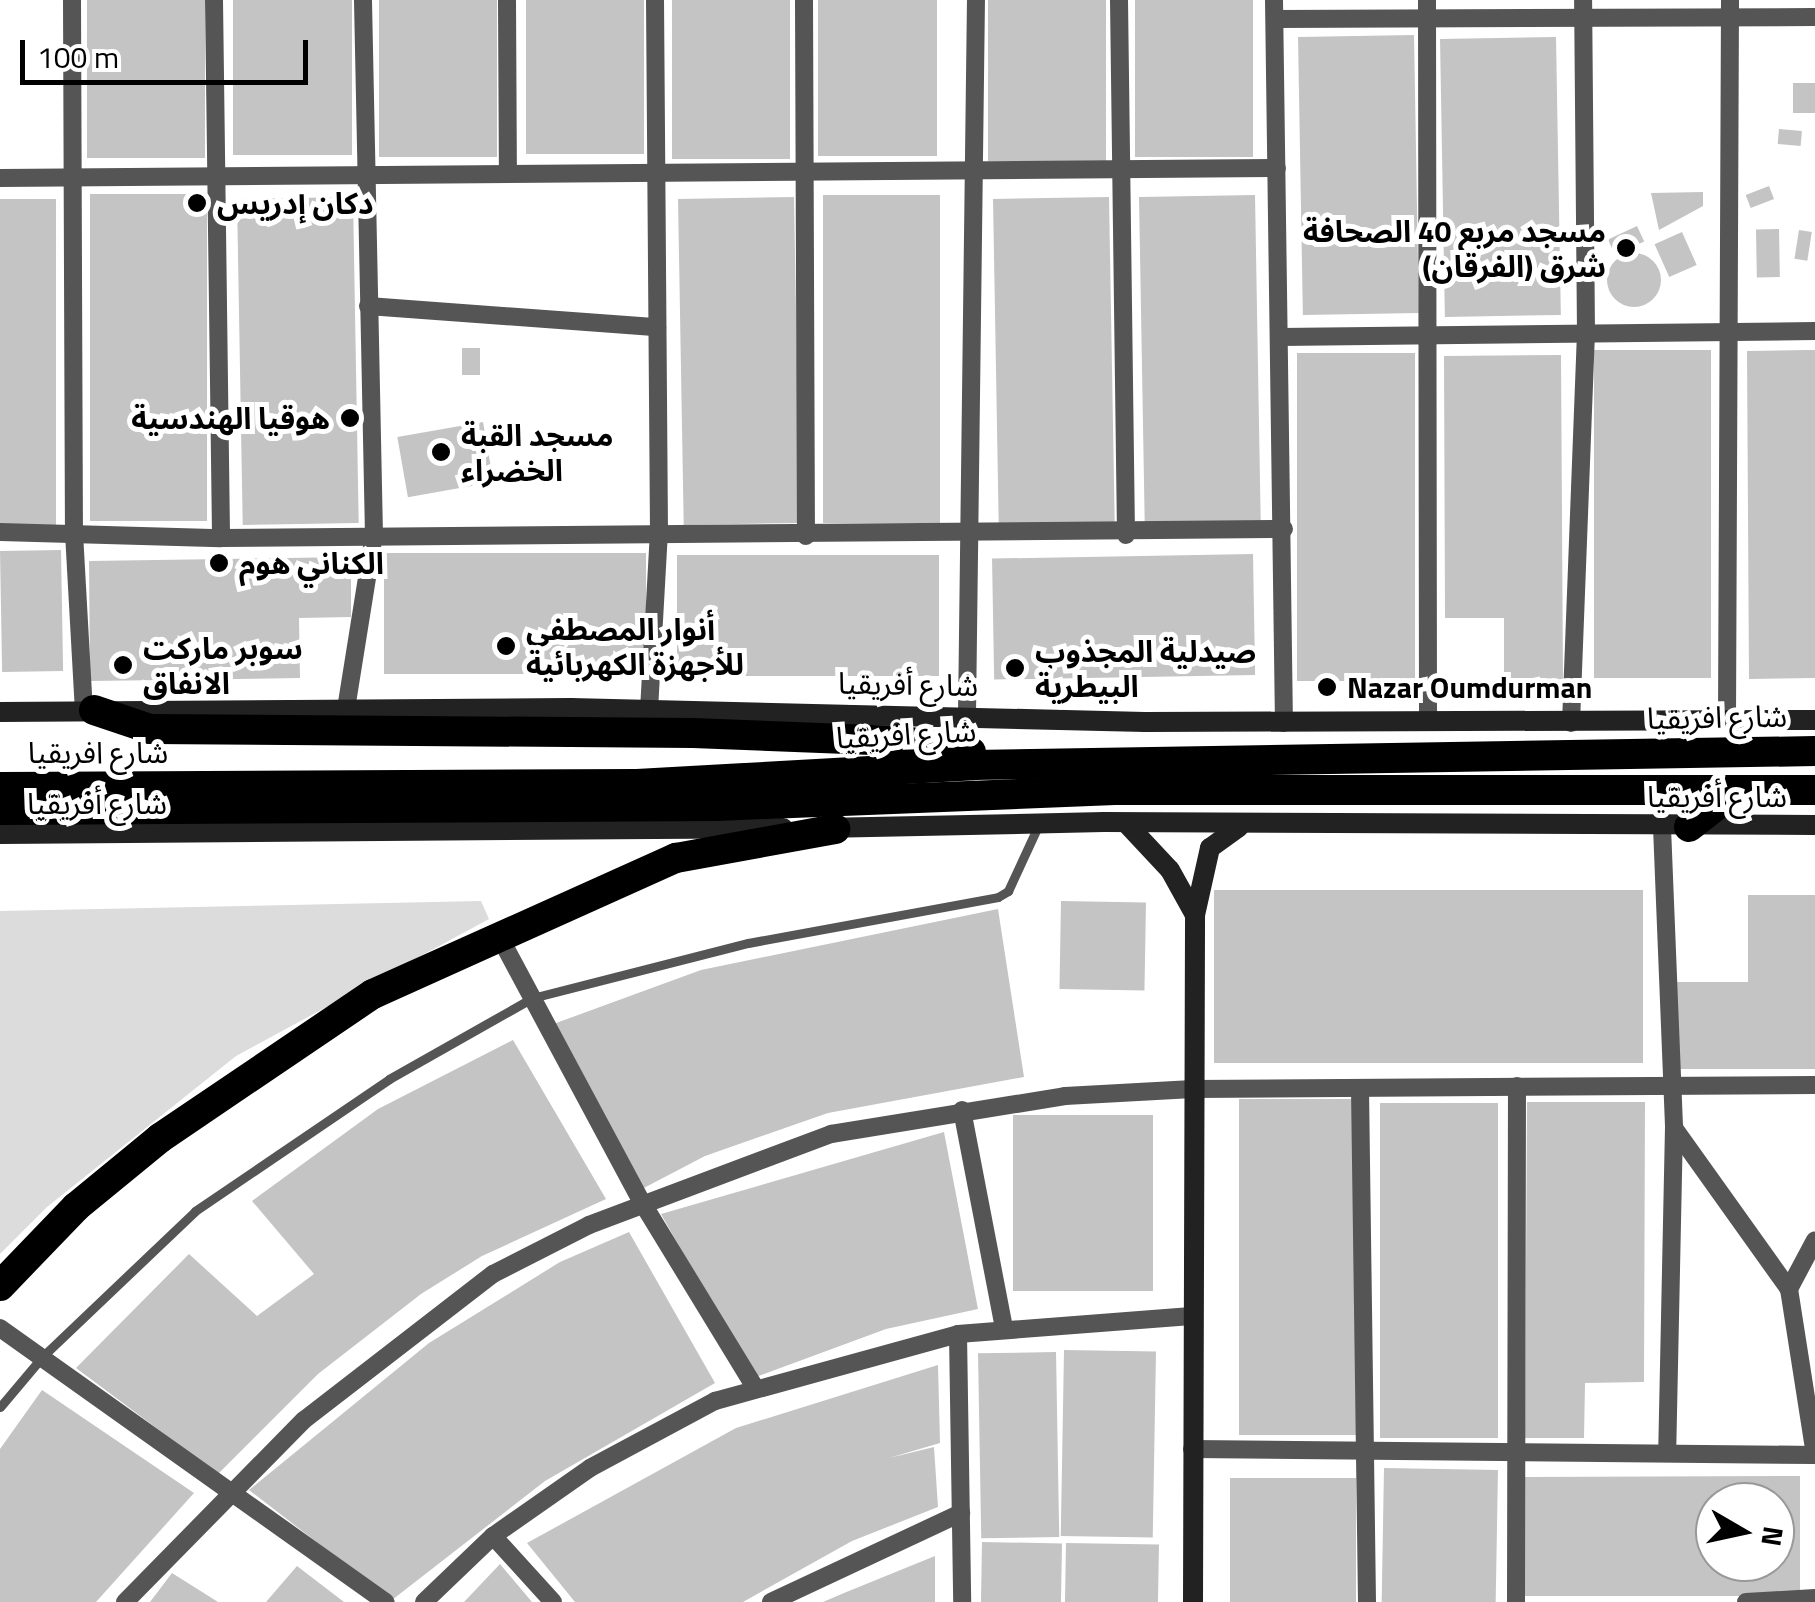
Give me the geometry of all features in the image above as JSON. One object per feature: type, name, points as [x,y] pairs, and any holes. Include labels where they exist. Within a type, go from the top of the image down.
[{"type":"highway","points":[[89,710],[150,730],[693,733],[906,741],[1038,764]]},
{"type":"highway","name":"شارع افريقيا","points":[[0,810],[1038,764],[1815,751]]},
{"type":"highway","name":"شارع افريقيا","points":[[0,787],[717,806],[1116,790],[1815,790]]},
{"type":"highway","points":[[1676,827],[1736,790]]},
{"type":"highway","points":[[0,1286],[76,1208],[256,1070],[373,994],[498,934],[676,858],[835,828]]},
{"type":"street","points":[[72,0],[74,533],[89,710]]},
{"type":"street","points":[[214,0],[221,538]]},
{"type":"street","points":[[346,710],[374,536],[362,0]]},
{"type":"street","points":[[508,0],[508,174]]},
{"type":"street","points":[[649,710],[659,532],[655,0]]},
{"type":"street","points":[[804,0],[806,536]]},
{"type":"street","points":[[966,714],[977,170],[976,0]]},
{"type":"street","points":[[1119,0],[1126,535]]},
{"type":"street","points":[[1727,719],[1732,332],[1730,8]]},
{"type":"street","points":[[1284,723],[1274,10],[1730,8],[1815,16]]},
{"type":"street","points":[[1427,9],[1428,719]]},
{"type":"street","points":[[1572,722],[1586,333],[1583,9]]},
{"type":"street","points":[[0,178],[1277,168]]},
{"type":"street","points":[[368,306],[657,327]]},
{"type":"street","points":[[1280,337],[1815,331]]},
{"type":"street","points":[[0,532],[221,538],[659,532],[806,536],[1126,535],[1284,529]]},
{"type":"street","name":"شارع أفريقيا","points":[[0,712],[649,710],[1284,723],[1428,719],[1815,720]]},
{"type":"street","name":"شارع أفريقيا","points":[[0,834],[1039,823],[1815,826]]},
{"type":"street","points":[[1126,823],[1170,870],[1195,915]]},
{"type":"street","points":[[1193,1602],[1190,1316],[1195,915],[1210,848],[1226,830],[1248,824]]},
{"type":"street","points":[[1668,1454],[1676,827]]},
{"type":"street","points":[[498,934],[643,1204],[756,1389]]},
{"type":"street","points":[[126,1602],[230,1490],[304,1420],[493,1274],[643,1204],[831,1134],[962,1110],[1193,1089],[1815,1085]]},
{"type":"street","points":[[1516,1602],[1513,1452],[1517,1086]]},
{"type":"street","points":[[1360,1088],[1367,1602]]},
{"type":"street","points":[[962,1110],[1004,1328]]},
{"type":"street","points":[[1192,1449],[1815,1455],[1789,1290],[1674,1127]]},
{"type":"street","points":[[1789,1290],[1815,1240]]},
{"type":"street","points":[[424,1602],[493,1536],[590,1468],[715,1401],[958,1334],[1190,1316]]},
{"type":"street","points":[[0,1328],[386,1602]]},
{"type":"street","points":[[958,1334],[962,1602]]},
{"type":"street","points":[[771,1602],[960,1513]]},
{"type":"street","points":[[493,1536],[553,1602]]},
{"type":"street","points":[[1746,1602],[1815,1598]]},
{"type":"lane","points":[[0,1407],[43,1356],[195,1211],[389,1079],[532,998],[748,943],[998,898],[1008,890],[1039,823]]},
{"type":"shaded area","points":[[481,901],[489,919],[236,1056],[47,1207],[0,1254],[0,911]]},
{"type":"building","points":[[87,0],[205,0],[205,158],[87,158]]},
{"type":"building","points":[[233,0],[352,0],[352,155],[233,155]]},
{"type":"building","points":[[379,0],[497,0],[497,157],[379,157]]},
{"type":"building","points":[[526,0],[644,0],[644,154],[526,154]]},
{"type":"building","points":[[672,0],[790,0],[790,159],[672,159]]},
{"type":"building","points":[[818,0],[937,0],[937,156],[818,156]]},
{"type":"building","points":[[988,0],[1106,0],[1106,161],[988,161]]},
{"type":"building","points":[[1135,0],[1253,0],[1253,157],[1135,157]]},
{"type":"building","points":[[1414,35],[1419,313],[1303,315],[1298,37]]},
{"type":"building","points":[[1556,37],[1561,315],[1445,317],[1440,39]]},
{"type":"building","points":[[1793,83],[1815,83],[1815,113],[1793,113]]},
{"type":"building","points":[[1779,129],[1802,131],[1801,146],[1778,144]]},
{"type":"building","points":[[1769,186],[1774,199],[1751,208],[1746,195]]},
{"type":"building","points":[[1703,192],[1703,206],[1659,230],[1651,193]]},
{"type":"building","points":[[90,194],[207,194],[207,521],[90,521]]},
{"type":"building","points":[[823,195],[940,195],[940,523],[823,523]]},
{"type":"building","points":[[1255,195],[1261,521],[1145,523],[1139,197]]},
{"type":"building","points":[[353,197],[359,523],[243,525],[237,199]]},
{"type":"building","points":[[794,197],[800,523],[684,525],[678,199]]},
{"type":"building","points":[[1109,197],[1115,523],[999,525],[993,199]]},
{"type":"building","points":[[0,199],[56,199],[56,526],[0,526]]},
{"type":"building","points":[[1637,226],[1644,241],[1615,255],[1608,240]]},
{"type":"building","points":[[1756,229],[1779,229],[1780,277],[1757,277]]},
{"type":"building","points":[[1799,230],[1812,232],[1807,261],[1794,259]]},
{"type":"building","points":[[1682,232],[1697,265],[1669,277],[1655,244]]},
{"type":"building","points":[[1634,253],[1653,261],[1661,280],[1653,299],[1634,307],[1615,299],[1607,280],[1615,261]]},
{"type":"building","points":[[462,348],[480,348],[480,375],[462,375]]},
{"type":"building","points":[[1594,350],[1711,350],[1711,678],[1594,678]]},
{"type":"building","points":[[1815,350],[1815,678],[1749,679],[1747,351]]},
{"type":"building","points":[[1297,353],[1415,353],[1415,681],[1297,681]]},
{"type":"building","points":[[1561,355],[1563,683],[1504,683],[1504,618],[1445,618],[1444,356]]},
{"type":"building","points":[[483,422],[494,482],[408,497],[397,437]]},
{"type":"building","points":[[61,550],[63,671],[2,672],[0,551]]},
{"type":"building","points":[[384,553],[646,553],[646,674],[384,674]]},
{"type":"building","points":[[1253,554],[1255,675],[994,680],[992,559]]},
{"type":"building","points":[[677,555],[939,555],[939,676],[677,676]]},
{"type":"building","points":[[351,557],[351,617],[299,618],[300,678],[90,681],[89,561]]},
{"type":"building","points":[[1214,890],[1643,890],[1643,1063],[1214,1063]]},
{"type":"building","points":[[1748,895],[1815,895],[1815,1069],[1677,1069],[1677,982],[1748,982]]},
{"type":"building","points":[[1061,901],[1146,902],[1144,990],[1059,989]]},
{"type":"building","points":[[998,909],[1024,1077],[828,1113],[705,1156],[638,1191],[548,1026],[701,970]]},
{"type":"building","points":[[513,1040],[606,1199],[482,1256],[421,1294],[318,1374],[218,1474],[76,1368],[189,1254],[257,1316],[314,1274],[252,1201],[378,1109]]},
{"type":"building","points":[[1239,1099],[1358,1099],[1358,1435],[1239,1435]]},
{"type":"building","points":[[1527,1102],[1645,1102],[1644,1382],[1585,1383],[1584,1438],[1525,1438]]},
{"type":"building","points":[[1380,1103],[1498,1103],[1498,1438],[1380,1438]]},
{"type":"building","points":[[1013,1115],[1153,1115],[1153,1291],[1013,1291]]},
{"type":"building","points":[[944,1132],[978,1309],[886,1329],[753,1378],[661,1214]]},
{"type":"building","points":[[629,1232],[715,1383],[545,1481],[392,1600],[249,1490],[429,1343],[560,1262]]},
{"type":"building","points":[[1064,1350],[1156,1352],[1153,1538],[1061,1536]]},
{"type":"building","points":[[1056,1352],[1059,1537],[981,1538],[978,1353]]},
{"type":"building","points":[[938,1365],[940,1443],[889,1458],[934,1447],[938,1507],[852,1541],[743,1602],[575,1602],[527,1543],[736,1428]]},
{"type":"building","points":[[42,1390],[194,1493],[96,1602],[0,1602],[0,1449]]},
{"type":"building","points":[[1384,1468],[1498,1470],[1496,1602],[1382,1602]]},
{"type":"building","points":[[1800,1476],[1800,1596],[1518,1596],[1518,1477]]},
{"type":"building","points":[[1230,1478],[1356,1478],[1356,1602],[1230,1602]]},
{"type":"building","points":[[982,1542],[1062,1543],[1061,1602],[981,1602]]},
{"type":"building","points":[[1066,1543],[1159,1545],[1158,1602],[1065,1602]]},
{"type":"building","points":[[935,1556],[935,1602],[823,1602],[844,1593]]},
{"type":"building","points":[[500,1564],[532,1602],[464,1602]]},
{"type":"building","points":[[297,1566],[344,1602],[266,1602]]},
{"type":"building","points":[[172,1573],[218,1602],[150,1602]]},
{"type":"place","name":"دكان إدريس","points":[[197,203]]},
{"type":"place","name":"مسجد مربع 40 الصحافة شرق (الفرقان)","points":[[1626,248]]},
{"type":"place","name":"هوقيا الهندسية","points":[[350,418]]},
{"type":"place","name":"مسجد القبة الخضراء","points":[[441,452]]},
{"type":"place","name":"الكناني هوم","points":[[219,563]]},
{"type":"place","name":"أنوار المصطفى للأجهزة الكهربائية","points":[[506,646]]},
{"type":"place","name":"سوبر ماركت الانفاق","points":[[123,665]]},
{"type":"place","name":"صيدلية المجذوب البيطرية","points":[[1015,668]]},
{"type":"place","name":"Nazar Oumdurman","points":[[1327,687]]}]
